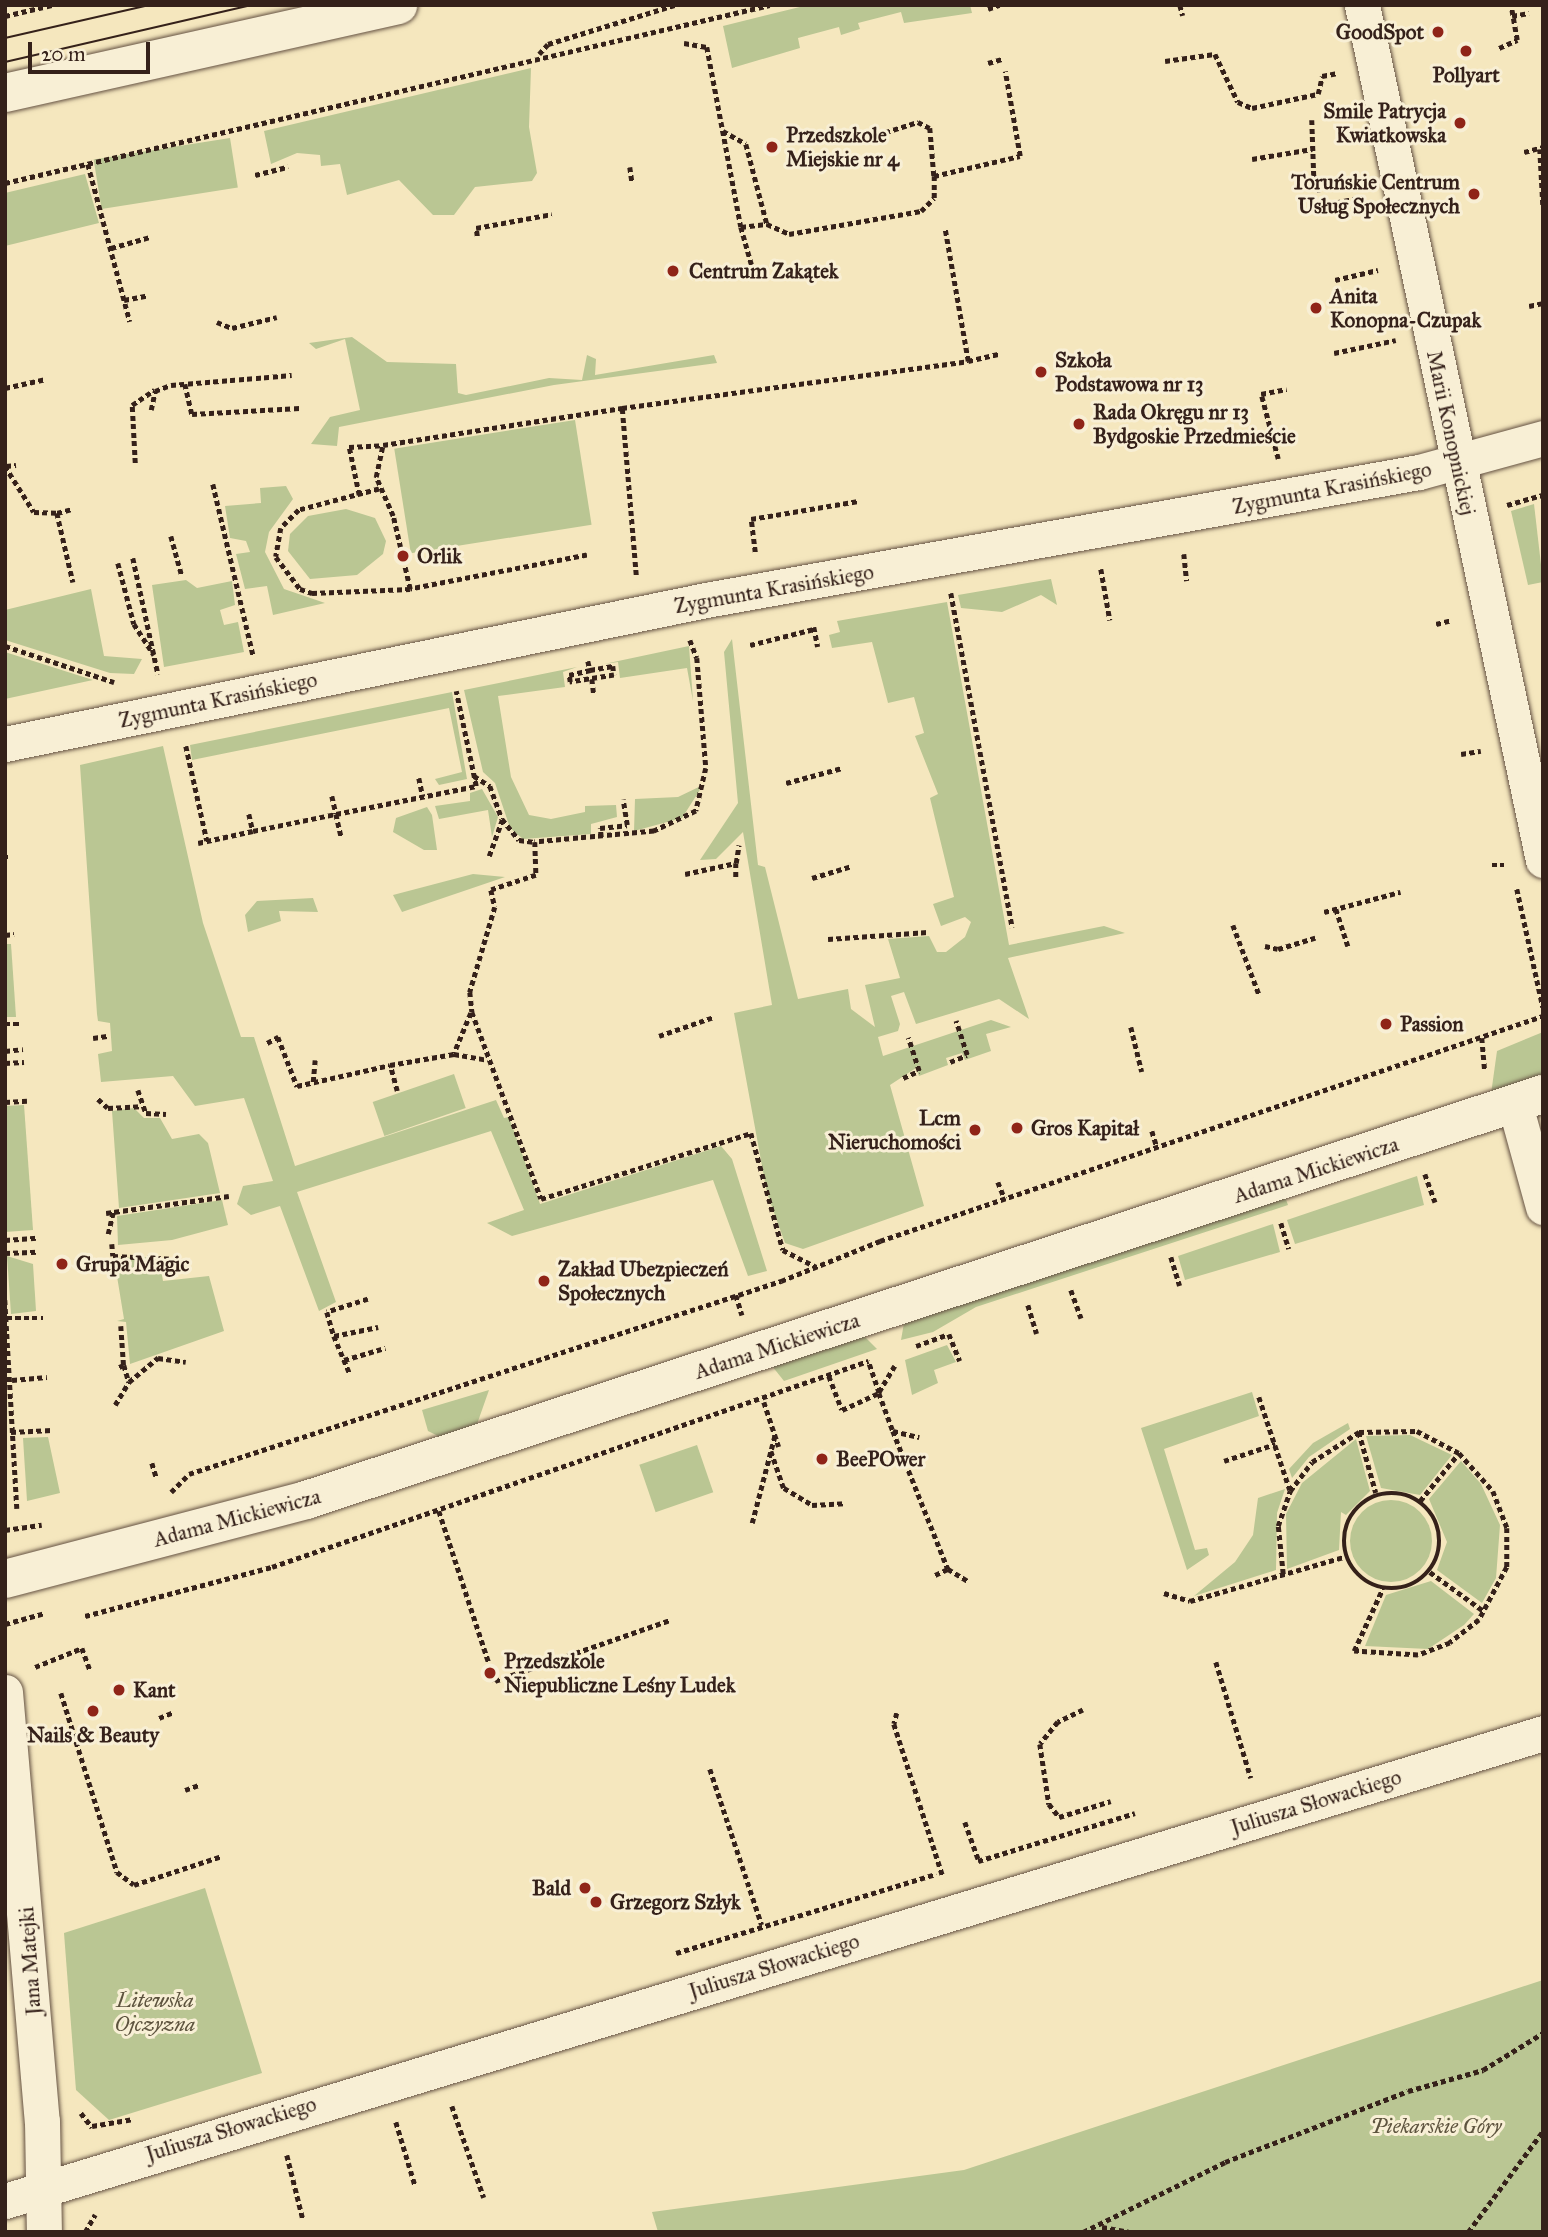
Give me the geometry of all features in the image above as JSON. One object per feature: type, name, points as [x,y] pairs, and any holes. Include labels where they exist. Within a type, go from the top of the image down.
[{"type":"street","points":[[5,93],[398,5]]},
{"type":"street","name":"Marii Konopnickiej","points":[[1362,5],[1543,860]]},
{"type":"street","name":"Zygmunta Krasińskiego","points":[[5,744],[706,600],[1055,542],[1458,464],[1543,438]]},
{"type":"street","points":[[1529,1099],[1543,1207]]},
{"type":"street","name":"Adama Mickiewicza","points":[[5,1579],[306,1500],[1529,1099]]},
{"type":"street","name":"Jana Matejki","points":[[5,1692],[44,2189],[44,2232]]},
{"type":"street","name":"Juliusza Słowackiego","points":[[5,2201],[1543,1733]]},
{"type":"path","points":[[5,16],[52,5]]},
{"type":"path","points":[[539,55],[548,44],[675,5]]},
{"type":"path","points":[[5,183],[539,55],[555,57],[770,5]]},
{"type":"path","points":[[988,9],[999,5]]},
{"type":"path","points":[[1180,5],[1183,16]]},
{"type":"path","points":[[1499,48],[1517,40],[1511,5]]},
{"type":"path","points":[[1513,16],[1530,13]]},
{"type":"path","points":[[684,43],[707,47],[741,227],[754,273]]},
{"type":"path","points":[[1165,61],[1215,54],[1244,108],[1318,94],[1322,76],[1332,74]]},
{"type":"path","points":[[988,63],[1002,59]]},
{"type":"path","points":[[933,176],[1020,156],[1005,71]]},
{"type":"path","points":[[1312,120],[1312,149],[1319,189],[1362,179]]},
{"type":"path","points":[[741,227],[767,225],[789,234],[921,211],[934,198],[930,128],[918,122],[877,135]]},
{"type":"path","points":[[723,131],[746,144],[767,225]]},
{"type":"path","points":[[1524,152],[1541,148],[1543,205]]},
{"type":"path","points":[[1252,159],[1312,149]]},
{"type":"path","points":[[88,163],[130,322]]},
{"type":"path","points":[[255,175],[288,167]]},
{"type":"path","points":[[630,167],[632,182]]},
{"type":"path","points":[[1319,206],[1360,197]]},
{"type":"path","points":[[477,236],[476,228],[552,214]]},
{"type":"path","points":[[945,229],[968,360]]},
{"type":"path","points":[[110,248],[150,237]]},
{"type":"path","points":[[1335,280],[1381,269]]},
{"type":"path","points":[[124,300],[149,295]]},
{"type":"path","points":[[1530,306],[1543,303]]},
{"type":"path","points":[[217,322],[232,327],[277,317]]},
{"type":"path","points":[[1334,353],[1397,340]]},
{"type":"path","points":[[359,495],[349,447],[383,445],[999,354]]},
{"type":"path","points":[[135,463],[132,405],[142,393],[185,384],[292,374]]},
{"type":"path","points":[[5,388],[46,379]]},
{"type":"path","points":[[185,384],[192,414],[300,408]]},
{"type":"path","points":[[151,410],[152,396],[163,388]]},
{"type":"path","points":[[1279,461],[1261,394],[1287,389]]},
{"type":"path","points":[[622,408],[637,587]]},
{"type":"path","points":[[383,445],[379,489],[393,516],[410,589]]},
{"type":"path","points":[[6,466],[16,466]]},
{"type":"path","points":[[6,466],[34,512],[57,513],[72,509]]},
{"type":"path","points":[[213,484],[254,663]]},
{"type":"path","points":[[379,489],[310,505],[289,517],[276,557],[300,589],[312,593],[410,589],[587,555]]},
{"type":"path","points":[[1500,508],[1543,495]]},
{"type":"path","points":[[756,563],[751,519],[858,501]]},
{"type":"path","points":[[57,513],[73,582]]},
{"type":"path","points":[[171,536],[181,576]]},
{"type":"path","points":[[1183,546],[1187,580]]},
{"type":"path","points":[[133,558],[160,681]]},
{"type":"path","points":[[1100,561],[1110,620]]},
{"type":"path","points":[[118,564],[134,624],[155,656]]},
{"type":"path","points":[[950,588],[1013,927]]},
{"type":"path","points":[[811,614],[818,647]]},
{"type":"path","points":[[1436,624],[1458,618]]},
{"type":"path","points":[[750,645],[814,629]]},
{"type":"path","points":[[474,776],[490,786],[502,819],[519,840],[535,842],[601,837],[669,827],[696,811],[703,798],[697,658],[689,637]]},
{"type":"path","points":[[5,646],[105,678]]},
{"type":"path","points":[[587,657],[590,670]]},
{"type":"path","points":[[613,666],[614,675],[570,682],[569,675],[590,670],[613,666]]},
{"type":"path","points":[[592,678],[594,695]]},
{"type":"path","points":[[198,843],[476,786],[456,692]]},
{"type":"path","points":[[184,735],[207,841]]},
{"type":"path","points":[[1461,754],[1487,750]]},
{"type":"path","points":[[786,783],[842,768]]},
{"type":"path","points":[[419,778],[423,797]]},
{"type":"path","points":[[332,796],[341,836]]},
{"type":"path","points":[[601,837],[600,828],[626,825],[623,799]]},
{"type":"path","points":[[249,814],[253,831]]},
{"type":"path","points":[[489,856],[502,819]]},
{"type":"path","points":[[535,842],[536,875],[491,890],[495,907],[470,992],[472,1012],[487,1060],[541,1199],[751,1133],[783,1250],[817,1268]]},
{"type":"path","points":[[736,877],[739,845]]},
{"type":"path","points":[[685,874],[736,863]]},
{"type":"path","points":[[812,878],[852,866]]},
{"type":"path","points":[[1324,912],[1400,892]]},
{"type":"path","points":[[1336,909],[1348,946]]},
{"type":"path","points":[[1233,925],[1259,994]]},
{"type":"path","points":[[828,939],[928,932]]},
{"type":"path","points":[[5,935],[14,934]]},
{"type":"path","points":[[1265,946],[1278,949],[1315,938]]},
{"type":"path","points":[[454,1054],[472,1012]]},
{"type":"path","points":[[189,1474],[817,1268],[1005,1199],[1543,1016]]},
{"type":"path","points":[[659,1036],[714,1017]]},
{"type":"path","points":[[950,1062],[967,1055],[956,1021]]},
{"type":"path","points":[[5,1024],[21,1024]]},
{"type":"path","points":[[1131,1027],[1142,1072]]},
{"type":"path","points":[[93,1038],[107,1037]]},
{"type":"path","points":[[267,1043],[278,1037],[297,1086],[454,1054],[487,1060]]},
{"type":"path","points":[[903,1078],[919,1071],[908,1038]]},
{"type":"path","points":[[5,1051],[23,1049]]},
{"type":"path","points":[[313,1082],[315,1059]]},
{"type":"path","points":[[5,1063],[24,1062]]},
{"type":"path","points":[[390,1065],[397,1091]]},
{"type":"path","points":[[138,1090],[141,1106]]},
{"type":"path","points":[[98,1099],[108,1108],[141,1106],[153,1115],[166,1114]]},
{"type":"path","points":[[5,1102],[27,1101]]},
{"type":"path","points":[[1152,1131],[1157,1147]]},
{"type":"path","points":[[1422,1166],[1435,1202]]},
{"type":"path","points":[[998,1182],[1005,1199]]},
{"type":"path","points":[[108,1234],[109,1213],[229,1196]]},
{"type":"path","points":[[1279,1214],[1289,1249]]},
{"type":"path","points":[[5,1240],[37,1238]]},
{"type":"path","points":[[113,1244],[113,1256],[177,1259]]},
{"type":"path","points":[[5,1253],[38,1252]]},
{"type":"path","points":[[1170,1252],[1180,1286]]},
{"type":"path","points":[[1070,1289],[1081,1318]]},
{"type":"path","points":[[350,1374],[327,1312],[368,1299]]},
{"type":"path","points":[[5,1300],[12,1380],[11,1432],[17,1509]]},
{"type":"path","points":[[1027,1304],[1037,1334]]},
{"type":"path","points":[[8,1318],[43,1318]]},
{"type":"path","points":[[121,1326],[121,1366],[129,1382]]},
{"type":"path","points":[[334,1336],[378,1327]]},
{"type":"path","points":[[949,1334],[960,1361]]},
{"type":"path","points":[[344,1360],[385,1348]]},
{"type":"path","points":[[85,1616],[272,1567],[764,1402],[881,1357]]},
{"type":"path","points":[[116,1405],[129,1382],[158,1358],[186,1362]]},
{"type":"path","points":[[868,1361],[948,1569],[968,1581]]},
{"type":"path","points":[[829,1375],[843,1412],[879,1393],[895,1366]]},
{"type":"path","points":[[12,1380],[47,1377]]},
{"type":"path","points":[[1259,1396],[1290,1491]]},
{"type":"path","points":[[764,1402],[779,1447]]},
{"type":"path","points":[[11,1432],[52,1430]]},
{"type":"path","points":[[893,1431],[919,1437]]},
{"type":"path","points":[[1283,1574],[1278,1526],[1290,1491],[1327,1449],[1359,1432],[1417,1431],[1459,1453],[1493,1491],[1507,1528],[1507,1567],[1485,1612],[1465,1633],[1433,1651],[1397,1658],[1354,1651],[1383,1588]]},
{"type":"path","points":[[1359,1432],[1377,1493]]},
{"type":"path","points":[[752,1523],[775,1435]]},
{"type":"path","points":[[1224,1461],[1275,1444]]},
{"type":"path","points":[[771,1451],[784,1488],[812,1505],[845,1503]]},
{"type":"path","points":[[1420,1501],[1459,1453]]},
{"type":"path","points":[[152,1463],[156,1476]]},
{"type":"path","points":[[1377,1493],[1420,1501],[1438,1523],[1440,1540],[1430,1572],[1400,1589],[1383,1588],[1359,1577],[1347,1556],[1349,1523],[1377,1493]]},
{"type":"path","points":[[439,1511],[495,1681],[670,1620]]},
{"type":"path","points":[[5,1530],[13,1530]]},
{"type":"path","points":[[1164,1593],[1190,1601],[1347,1556]]},
{"type":"path","points":[[934,1575],[948,1569]]},
{"type":"path","points":[[1430,1572],[1485,1612]]},
{"type":"path","points":[[5,1624],[27,1619]]},
{"type":"path","points":[[35,1667],[82,1648],[90,1670]]},
{"type":"path","points":[[1216,1662],[1251,1777]]},
{"type":"path","points":[[61,1693],[117,1872],[134,1885],[222,1856]]},
{"type":"path","points":[[1083,1710],[1058,1722],[1040,1744],[1049,1804],[1059,1817],[1111,1801]]},
{"type":"path","points":[[159,1718],[174,1712]]},
{"type":"path","points":[[897,1713],[894,1724],[953,1911]]},
{"type":"path","points":[[710,1769],[762,1925]]},
{"type":"path","points":[[185,1790],[199,1784]]},
{"type":"path","points":[[966,1865],[1135,1813]]},
{"type":"path","points":[[965,1822],[979,1861]]},
{"type":"path","points":[[667,1956],[762,1925],[954,1869]]},
{"type":"path","points":[[1083,2232],[1101,2227],[1226,2162],[1408,2091],[1483,2070],[1543,2033]]},
{"type":"path","points":[[451,2102],[484,2198]]},
{"type":"path","points":[[81,2114],[92,2126]]},
{"type":"path","points":[[395,2118],[415,2185]]},
{"type":"path","points":[[1468,2232],[1543,2130]]},
{"type":"path","points":[[286,2152],[303,2219]]},
{"type":"path","points":[[85,2232],[100,2208]]},
{"type":"path","points":[[1101,2227],[1129,2232]]},
{"type":"green space","points":[[808,5],[970,5],[972,13],[904,23],[901,12],[858,23],[860,29],[841,35],[839,27],[798,38],[800,48],[732,68],[723,26]]},
{"type":"green space","points":[[531,68],[529,127],[537,173],[532,181],[475,187],[454,215],[433,215],[399,180],[347,195],[340,164],[321,166],[320,155],[297,153],[271,164],[264,131]]},
{"type":"green space","points":[[230,138],[238,187],[102,209],[94,160]]},
{"type":"green space","points":[[85,174],[99,223],[5,246],[5,193]]},
{"type":"green space","points":[[352,337],[387,362],[456,364],[458,393],[466,395],[549,378],[582,380],[587,355],[596,359],[595,375],[714,355],[717,363],[554,385],[339,427],[337,446],[311,444],[330,417],[360,410],[345,339],[316,349],[309,343]]},
{"type":"green space","points":[[575,420],[592,525],[411,553],[394,449]]},
{"type":"green space","points":[[286,486],[293,499],[269,532],[265,552],[284,589],[325,603],[273,615],[267,586],[245,589],[236,554],[250,552],[246,541],[230,538],[225,506],[261,503],[260,488]]},
{"type":"green space","points":[[1534,504],[1543,582],[1528,585],[1511,511]]},
{"type":"green space","points":[[346,509],[375,518],[386,541],[383,554],[357,575],[310,579],[288,551],[290,534],[308,516]]},
{"type":"green space","points":[[1051,579],[1057,605],[1041,595],[1002,612],[961,608],[958,595]]},
{"type":"green space","points":[[186,580],[197,588],[232,581],[235,605],[220,610],[224,625],[238,622],[244,652],[164,667],[152,585]]},
{"type":"green space","points":[[91,589],[104,656],[142,659],[134,674],[110,673],[5,640],[5,610]]},
{"type":"green space","points":[[947,602],[1009,945],[1104,926],[1125,933],[1008,958],[1029,1019],[999,999],[916,1024],[904,992],[891,996],[900,1024],[898,1031],[878,1037],[883,1056],[991,1020],[1011,1027],[986,1034],[991,1051],[965,1060],[962,1053],[946,1058],[948,1065],[919,1076],[916,1068],[890,1085],[924,1206],[803,1249],[785,1243],[767,1193],[734,1013],[772,1005],[743,832],[716,859],[700,860],[738,803],[724,652],[732,639],[758,865],[765,867],[798,999],[848,989],[851,1009],[875,1027],[865,985],[900,978],[888,939],[929,936],[937,952],[946,952],[965,937],[971,922],[965,917],[941,926],[933,904],[954,897],[930,798],[938,794],[915,736],[924,733],[914,697],[888,703],[872,642],[832,648],[829,635],[840,632],[837,621]]},
{"type":"green space","points":[[689,646],[693,701],[687,668],[620,678],[618,662],[604,664]]},
{"type":"green space","points":[[5,652],[93,680],[5,699]]},
{"type":"green space","points":[[577,667],[563,672],[565,687],[498,696],[511,777],[529,815],[551,819],[585,812],[585,806],[616,805],[617,817],[591,824],[591,834],[523,839],[510,828],[495,783],[483,772],[464,690]]},
{"type":"green space","points":[[452,692],[467,779],[439,785],[435,779],[462,772],[449,708],[192,760],[190,745]]},
{"type":"green space","points":[[163,746],[203,923],[241,1037],[254,1037],[295,1166],[496,1100],[504,1118],[509,1117],[540,1204],[721,1146],[732,1159],[767,1271],[748,1276],[713,1180],[512,1236],[487,1223],[524,1210],[491,1131],[297,1192],[336,1302],[319,1311],[280,1206],[251,1215],[237,1204],[243,1186],[273,1181],[244,1098],[195,1106],[173,1076],[101,1082],[98,1054],[112,1051],[110,1023],[98,1021],[97,1014],[80,765]]},
{"type":"green space","points":[[703,785],[682,818],[634,831],[635,799],[678,797]]},
{"type":"green space","points":[[482,789],[498,817],[492,837],[488,810],[439,819],[435,806],[470,801],[470,793]]},
{"type":"green space","points":[[427,807],[432,815],[437,850],[424,850],[393,832],[396,818]]},
{"type":"green space","points":[[473,874],[505,877],[402,912],[393,895]]},
{"type":"green space","points":[[313,898],[318,912],[279,911],[281,921],[248,932],[245,915],[257,901]]},
{"type":"green space","points":[[5,944],[11,944],[16,1017],[5,1017]]},
{"type":"green space","points":[[1543,1032],[1543,1074],[1491,1094],[1497,1051]]},
{"type":"green space","points":[[454,1074],[466,1108],[384,1136],[373,1102]]},
{"type":"green space","points":[[24,1105],[33,1230],[5,1232],[5,1106]]},
{"type":"green space","points":[[134,1108],[144,1118],[160,1118],[172,1139],[199,1134],[208,1143],[220,1193],[119,1208],[112,1111]]},
{"type":"green space","points":[[1417,1176],[1424,1205],[1295,1244],[1287,1220]]},
{"type":"green space","points":[[1285,1197],[1288,1205],[976,1307],[933,1332],[901,1340],[904,1323]]},
{"type":"green space","points":[[222,1200],[228,1225],[172,1240],[118,1245],[117,1216]]},
{"type":"green space","points":[[1273,1224],[1280,1252],[1185,1280],[1178,1256]]},
{"type":"green space","points":[[7,1256],[33,1264],[36,1311],[11,1314]]},
{"type":"green space","points":[[159,1257],[163,1281],[209,1276],[224,1331],[130,1364],[126,1322],[117,1321],[124,1319],[114,1258]]},
{"type":"green space","points":[[864,1336],[877,1349],[784,1381],[772,1366]]},
{"type":"green space","points":[[947,1345],[956,1362],[934,1370],[938,1383],[912,1395],[905,1360]]},
{"type":"green space","points":[[489,1390],[476,1427],[444,1439],[428,1431],[422,1410]]},
{"type":"green space","points":[[1252,1392],[1259,1416],[1164,1449],[1195,1550],[1207,1548],[1209,1555],[1187,1570],[1141,1428]]},
{"type":"green space","points":[[1348,1423],[1350,1429],[1309,1457],[1292,1478],[1289,1469],[1313,1443]]},
{"type":"green space","points":[[1410,1435],[1452,1455],[1420,1495],[1381,1488],[1366,1436]]},
{"type":"green space","points":[[48,1437],[60,1493],[27,1501],[23,1438]]},
{"type":"green space","points":[[1356,1439],[1370,1491],[1346,1515],[1341,1512],[1339,1550],[1287,1569],[1286,1514],[1302,1483]]},
{"type":"green space","points":[[697,1445],[713,1492],[656,1512],[639,1465]]},
{"type":"green space","points":[[1461,1461],[1481,1484],[1500,1525],[1496,1578],[1482,1603],[1437,1570],[1447,1542],[1429,1499]]},
{"type":"green space","points":[[1285,1489],[1277,1513],[1276,1570],[1194,1596],[1235,1562],[1253,1535],[1258,1498]]},
{"type":"green space","points":[[1391,1500],[1407,1503],[1420,1512],[1429,1525],[1432,1541],[1429,1557],[1420,1570],[1407,1579],[1391,1582],[1375,1579],[1362,1570],[1353,1557],[1350,1541],[1353,1525],[1362,1512],[1375,1503]]},
{"type":"green space","points":[[1431,1581],[1474,1614],[1464,1625],[1428,1649],[1365,1646],[1386,1595]]},
{"type":"green space","name":"Litewska Ojczyzna","points":[[205,1888],[262,2073],[109,2120],[76,2090],[64,1933]]},
{"type":"green space","name":"Piekarskie Góry","points":[[1543,1980],[1543,2232],[658,2232],[652,2212],[964,2170]]},
{"type":"tram line","points":[[5,38],[149,5]]},
{"type":"tram line","points":[[5,62],[252,5]]},
{"type":"place","name":"GoodSpot","points":[[1438,32]]},
{"type":"place","name":"Pollyart","points":[[1466,51]]},
{"type":"place","name":"Smile Patrycja Kwiatkowska","points":[[1460,123]]},
{"type":"place","name":"Przedszkole Miejskie nr 4","points":[[772,147]]},
{"type":"place","name":"Toruńskie Centrum Usług Społecznych","points":[[1474,194]]},
{"type":"place","name":"Centrum Zakątek","points":[[673,271]]},
{"type":"place","name":"Anita Konopna-Czupak","points":[[1316,308]]},
{"type":"place","name":"Szkoła Podstawowa nr 13","points":[[1041,372]]},
{"type":"place","name":"Rada Okręgu nr 13 Bydgoskie Przedmieście","points":[[1079,424]]},
{"type":"place","name":"Orlik","points":[[403,556]]},
{"type":"place","name":"Passion","points":[[1386,1024]]},
{"type":"place","name":"Gros Kapitał","points":[[1017,1128]]},
{"type":"place","name":"Lcm Nieruchomości","points":[[975,1130]]},
{"type":"place","name":"Grupa Magic","points":[[62,1264]]},
{"type":"place","name":"Zakład Ubezpieczeń Społecznych","points":[[544,1281]]},
{"type":"place","name":"BeePOwer","points":[[822,1459]]},
{"type":"place","name":"Przedszkole Niepubliczne Leśny Ludek","points":[[490,1673]]},
{"type":"place","name":"Kant","points":[[119,1690]]},
{"type":"place","name":"Nails & Beauty","points":[[93,1711]]},
{"type":"place","name":"Bald","points":[[585,1888]]},
{"type":"place","name":"Grzegorz Szłyk","points":[[596,1902]]}]
